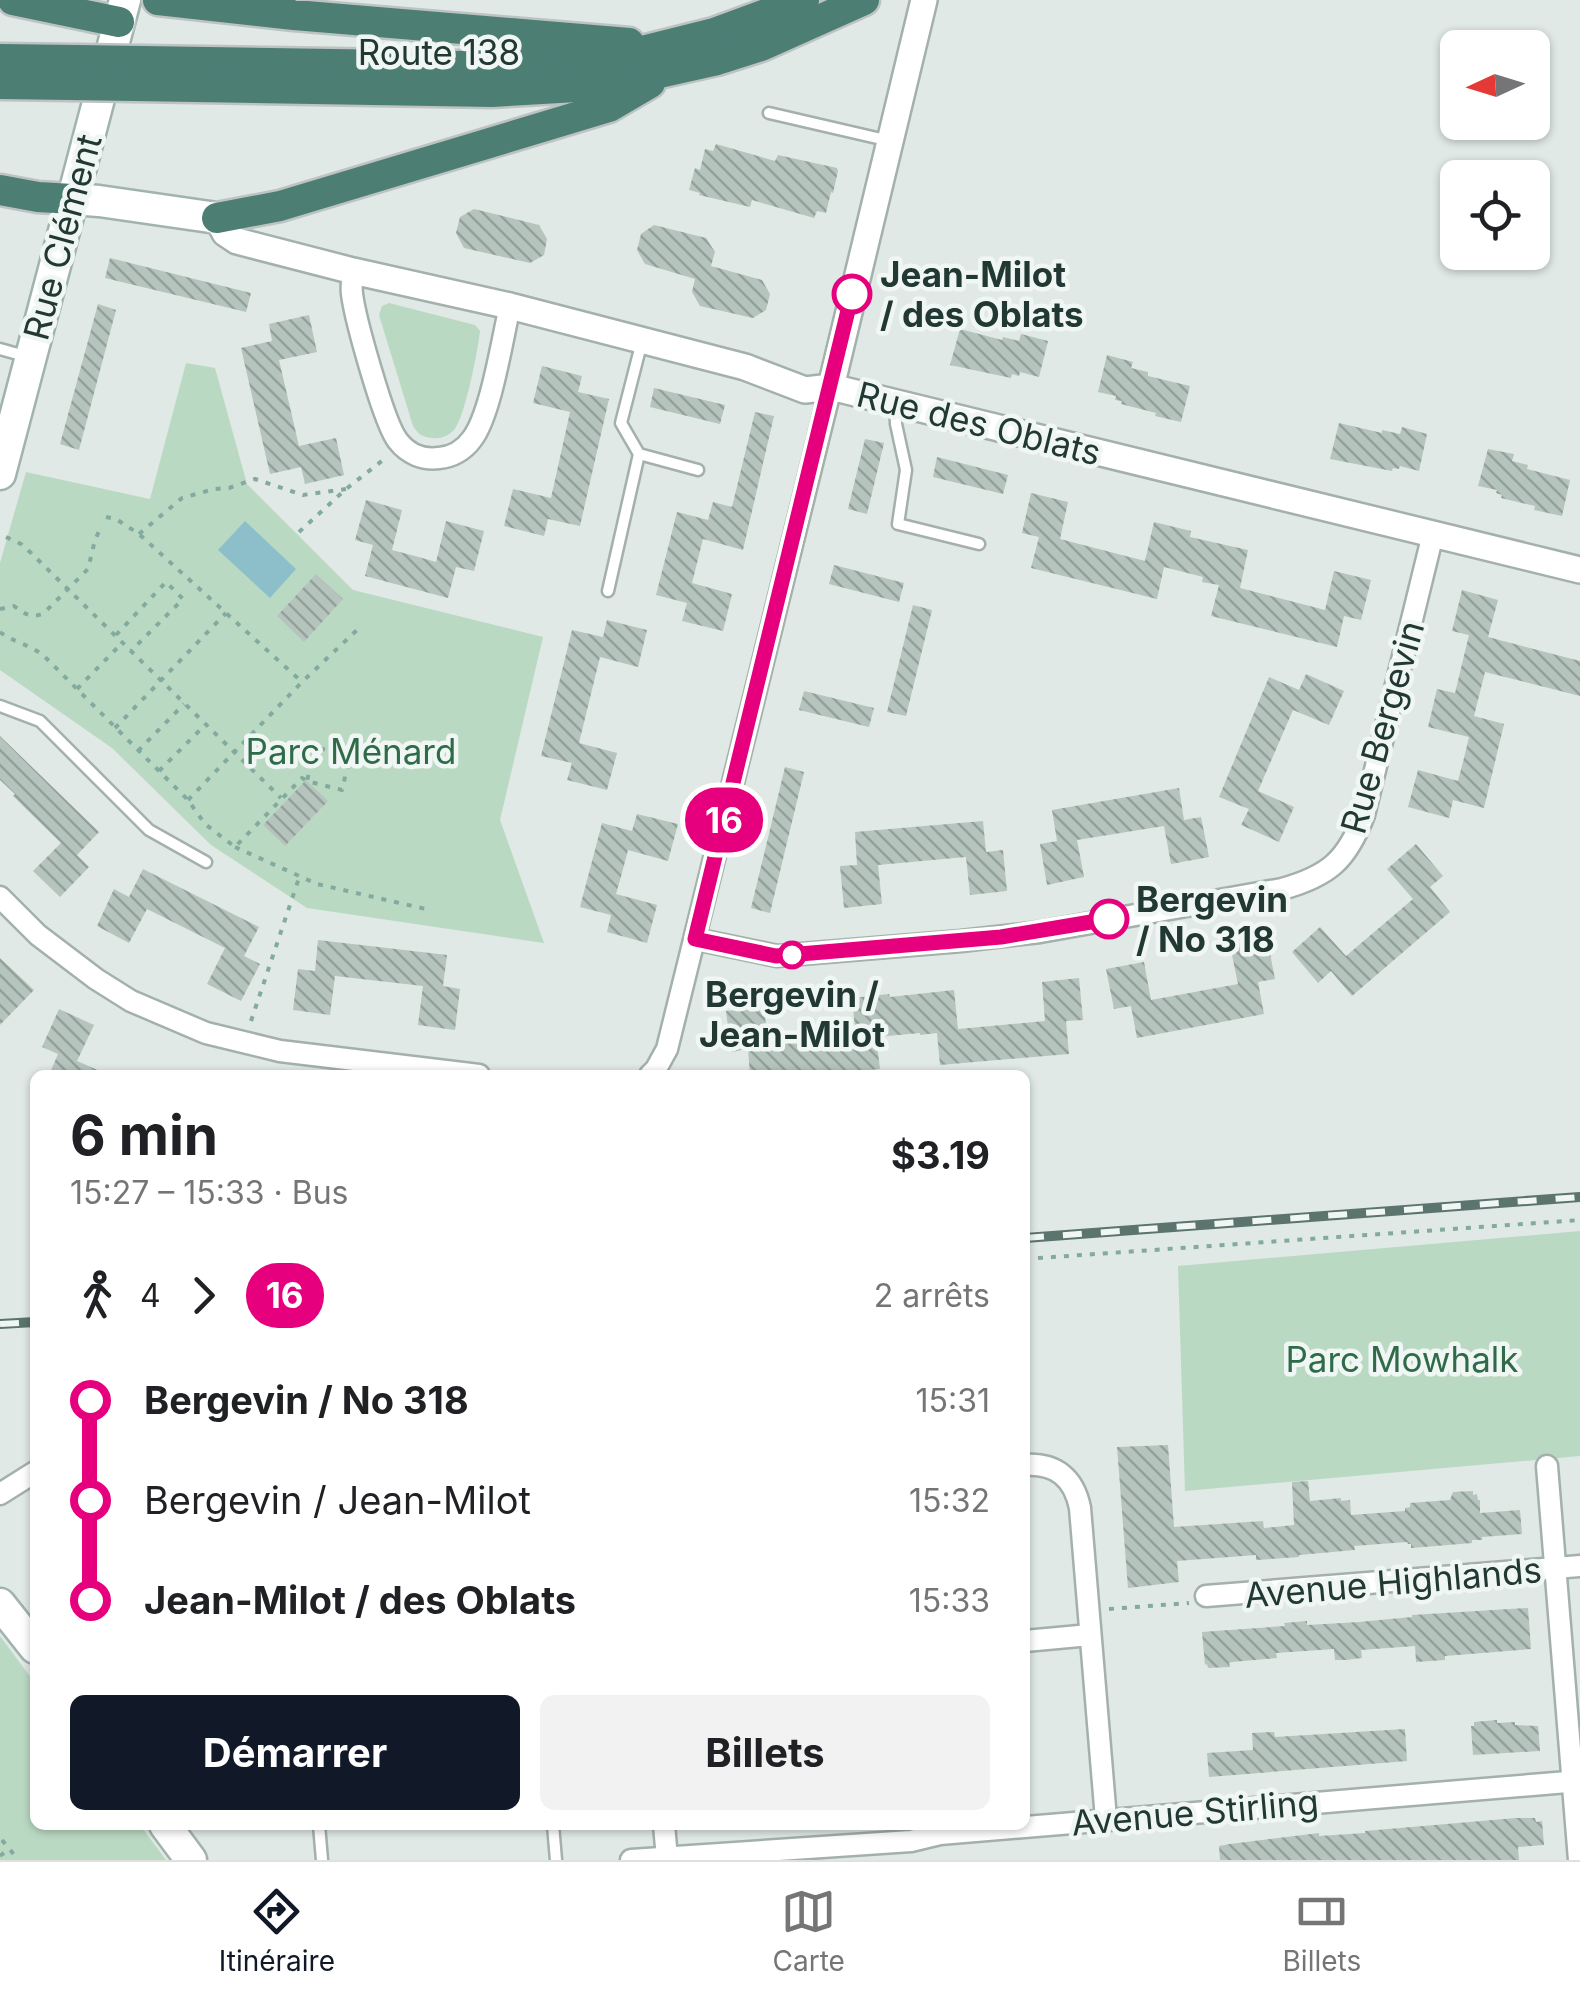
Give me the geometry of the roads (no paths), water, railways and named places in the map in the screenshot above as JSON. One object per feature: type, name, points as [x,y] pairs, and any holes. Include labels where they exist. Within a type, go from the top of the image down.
[{"type":"highway","points":[[13,0],[122,11]]},
{"type":"highway","points":[[158,0],[665,59]]},
{"type":"highway","name":"Route 138","points":[[0,59],[74,72],[523,91],[604,84],[804,0]]},
{"type":"highway","name":"Route 138","points":[[665,59],[717,60],[761,46],[864,0]]},
{"type":"highway","points":[[217,218],[298,201],[610,107],[665,59]]},
{"type":"highway","name":"Route 138","points":[[0,84],[74,72]]},
{"type":"highway","points":[[0,190],[72,199]]},
{"type":"main road","name":"Rue Clément","points":[[0,474],[122,11]]},
{"type":"main road","points":[[72,199],[217,218]]},
{"type":"main road","points":[[0,1604],[30,1642]]},
{"type":"main road","points":[[169,1830],[191,1860]]},
{"type":"street","points":[[655,1070],[668,1049],[924,0]]},
{"type":"street","name":"Rue des Oblats","points":[[217,218],[224,233],[237,241],[643,340],[745,367],[806,390],[831,386],[1580,570]]},
{"type":"street","points":[[353,270],[354,304],[387,418],[402,446],[426,459],[457,453],[474,436],[485,409],[510,306]]},
{"type":"street","name":"Rue Bergevin","points":[[695,939],[776,956],[961,942],[1040,932],[1282,889],[1320,876],[1342,858],[1364,815],[1433,534]]},
{"type":"street","points":[[0,897],[38,935],[96,980],[143,1006],[206,1033],[280,1050],[439,1070]]},
{"type":"street","points":[[1030,1465],[1048,1466],[1061,1472],[1071,1482],[1080,1508],[1106,1820]]},
{"type":"street","points":[[1547,1466],[1576,1781],[1579,1860]]},
{"type":"street","points":[[0,1494],[30,1475]]},
{"type":"street","name":"Avenue Highlands","points":[[1198,1600],[1580,1566]]},
{"type":"street","points":[[1030,1642],[1090,1636]]},
{"type":"street","name":"Avenue Stirling","points":[[1030,1826],[1576,1781]]},
{"type":"street","points":[[664,1830],[667,1858]]},
{"type":"street","name":"Avenue Stirling","points":[[631,1860],[849,1853],[940,1834],[987,1830]]},
{"type":"lane","points":[[770,113],[890,141]]},
{"type":"lane","points":[[643,340],[620,424],[639,454],[698,470]]},
{"type":"lane","points":[[0,349],[31,358]]},
{"type":"lane","points":[[896,402],[896,424],[906,470],[898,524],[979,544]]},
{"type":"lane","points":[[608,590],[639,454]]},
{"type":"lane","points":[[0,706],[40,721],[149,830],[206,862]]},
{"type":"lane","points":[[319,1830],[322,1860]]},
{"type":"lane","points":[[553,1830],[556,1860]]},
{"type":"water","points":[[245,521],[296,569],[270,598],[218,550]]},
{"type":"railway","points":[[1030,1238],[1580,1197]]},
{"type":"railway","points":[[0,1324],[30,1322]]},
{"type":"place","name":"Jean-Milot / des Oblats","points":[[852,294]]},
{"type":"place","name":"Bergevin / No 318","points":[[1109,919]]},
{"type":"place","name":"Bergevin / Jean-Milot","points":[[792,955]]},
{"type":"park label","name":"Parc Ménard","points":[[351,751]]},
{"type":"park label","name":"Parc Mowhalk","points":[[1402,1359]]}]
